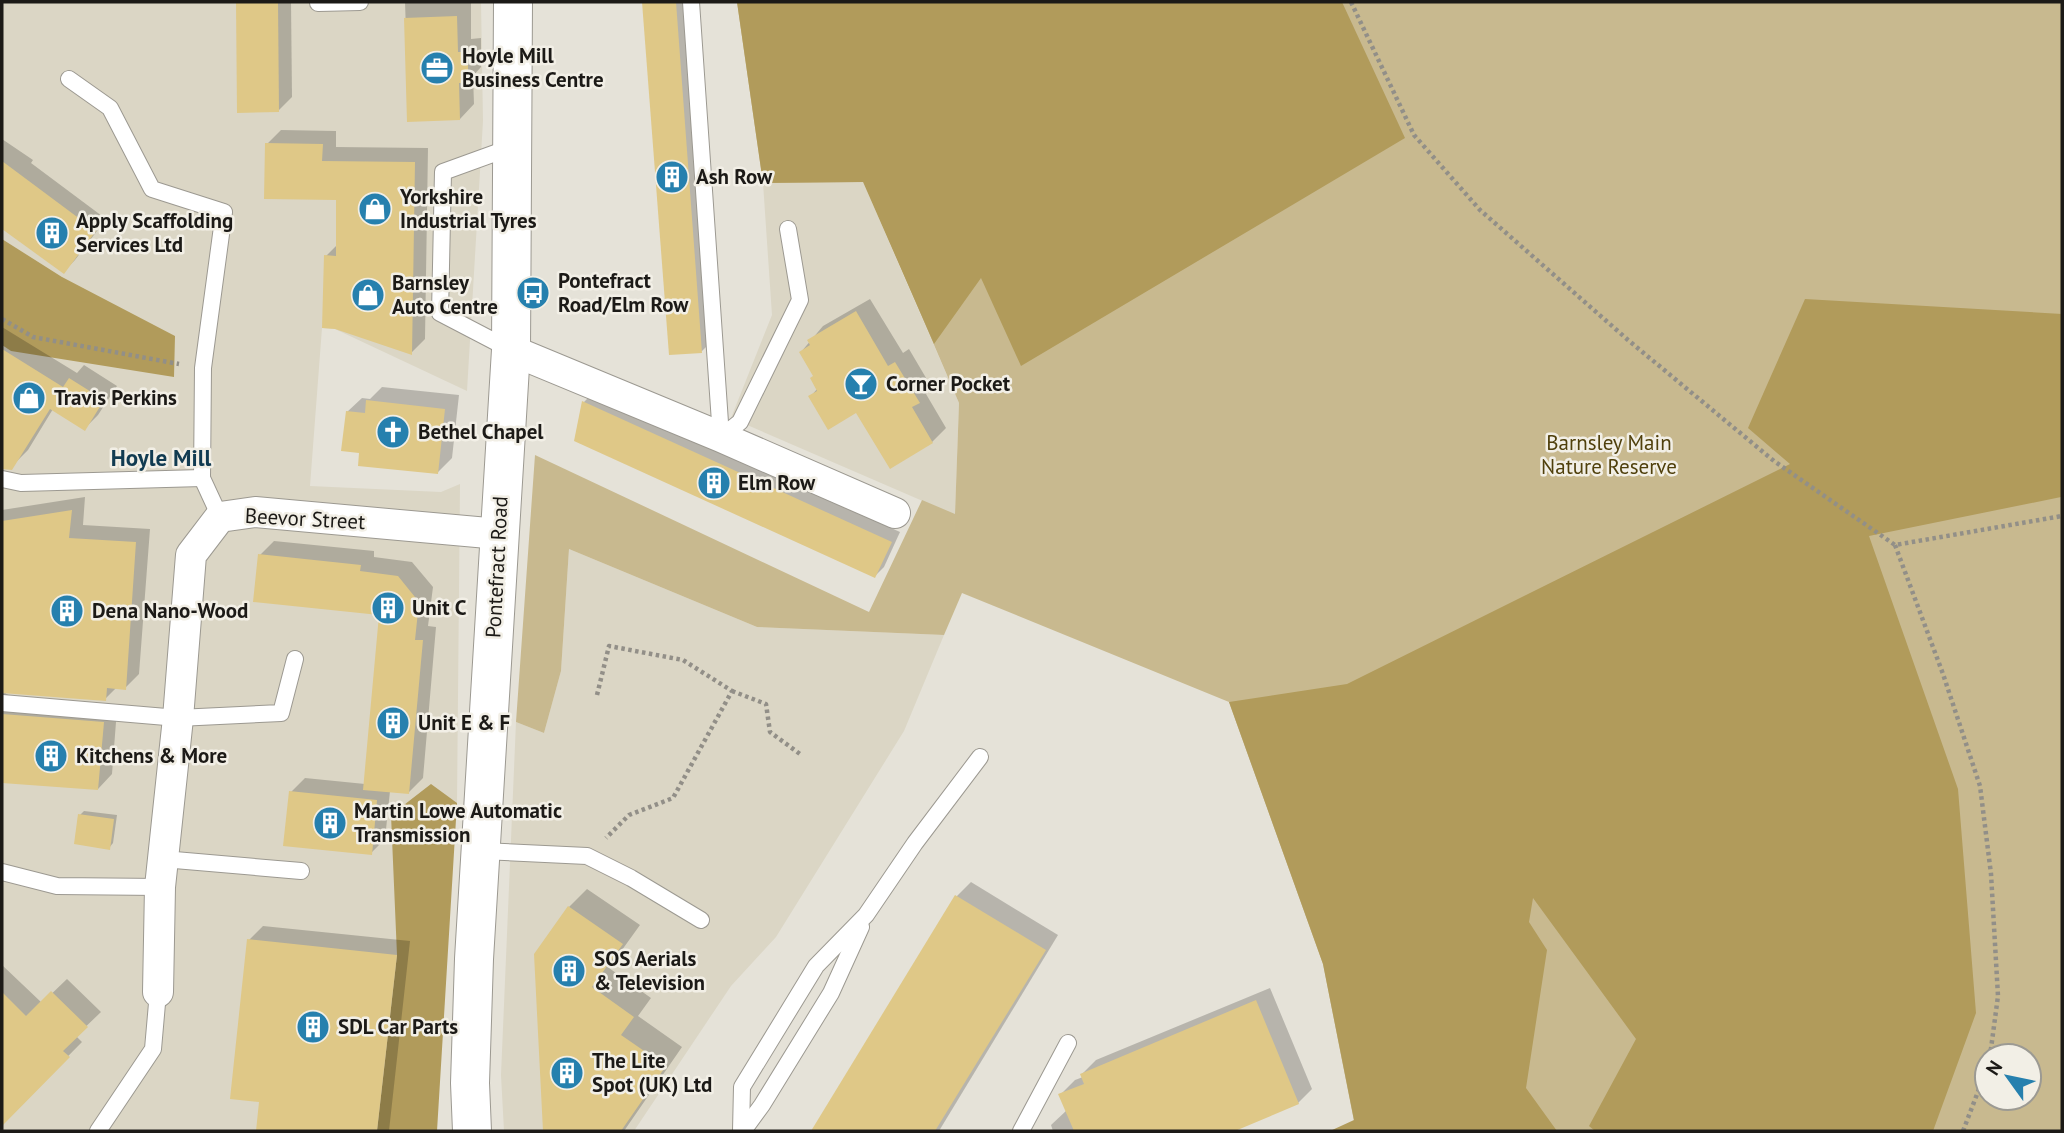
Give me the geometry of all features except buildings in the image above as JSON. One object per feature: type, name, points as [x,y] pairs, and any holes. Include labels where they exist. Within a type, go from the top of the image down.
[{"type":"highway","name":"Pontefract Road","points":[[472,1131],[470,1083],[473,987],[511,350],[513,2]]},
{"type":"street","points":[[511,350],[895,513]]},
{"type":"street","name":"Beevor Street","points":[[158,992],[162,873],[191,555],[220,517],[255,512],[499,534]]},
{"type":"lane","points":[[318,3],[360,2]]},
{"type":"lane","points":[[691,2],[721,437]]},
{"type":"lane","points":[[69,79],[110,108],[152,189],[224,212],[202,368],[202,478],[220,517]]},
{"type":"lane","points":[[511,350],[440,313],[443,172],[513,147]]},
{"type":"lane","points":[[721,437],[740,422],[800,300],[788,229]]},
{"type":"lane","points":[[2,479],[21,483],[202,478]]},
{"type":"lane","points":[[2,704],[178,718],[281,713],[295,659]]},
{"type":"lane","points":[[742,1131],[762,1105],[831,993],[866,915],[915,843],[980,757]]},
{"type":"lane","points":[[482,851],[587,856],[631,878],[701,920]]},
{"type":"lane","points":[[2,872],[57,886],[162,873],[301,871]]},
{"type":"lane","points":[[742,1131],[742,1087],[816,966],[866,915]]},
{"type":"lane","points":[[98,1131],[153,1049],[158,992]]},
{"type":"lane","points":[[1021,1131],[1068,1043]]},
{"type":"path","points":[[1352,2],[1414,135],[1480,210],[1628,340],[1774,461],[1895,545],[1943,674],[1980,786],[1991,874],[1998,996],[1992,1042]]},
{"type":"path","points":[[2,319],[33,337],[202,368]]},
{"type":"path","points":[[1895,545],[2062,516]]},
{"type":"path","points":[[597,695],[609,646],[683,660],[732,691],[766,704],[770,732],[800,754]]},
{"type":"path","points":[[587,856],[629,815],[673,798],[732,691]]},
{"type":"path","points":[[1963,1131],[1973,1105]]},
{"type":"shaded area","points":[[2,2],[481,2],[483,121],[467,391],[335,329],[322,328],[310,486],[441,492],[460,484],[457,803],[424,1131],[2,1131],[2,345],[11,351],[62,277],[2,239]]},
{"type":"shaded area","points":[[737,2],[1342,2],[1405,138],[1021,366],[981,278],[934,344],[863,182],[763,183]]},
{"type":"shaded area","points":[[863,182],[959,403],[955,515],[731,418],[772,315],[763,183]]},
{"type":"shaded area","points":[[2,239],[62,277],[175,336],[174,377],[11,351],[2,345]]},
{"type":"shaded area","points":[[1805,299],[2062,314],[2061,497],[1869,536],[1958,789],[1976,1013],[1933,1131],[1595,1131],[1589,1126],[1636,1039],[1533,898],[1529,922],[1547,950],[1526,1088],[1557,1131],[1330,1131],[1354,1120],[1323,964],[1229,702],[1347,684],[1790,464],[1748,428]]},
{"type":"shaded area","points":[[569,549],[757,627],[944,635],[904,731],[776,937],[731,986],[634,1131],[504,1131],[501,1075],[516,722],[544,733],[561,671]]},
{"type":"shaded area","points":[[431,784],[457,803],[437,1131],[377,1131],[397,955],[391,815]]},
{"type":"green space","name":"Barnsley Main Nature Reserve","points":[[737,2],[2062,2],[2062,1131],[1362,1131],[1354,1121],[1323,964],[1229,702],[962,593],[944,635],[757,627],[569,549],[561,671],[544,733],[516,722],[535,455],[869,612],[922,500],[955,514],[959,403],[864,182],[763,183]]},
{"type":"place","name":"Hoyle Mill Business Centre","points":[[437,68]]},
{"type":"place","name":"Ash Row","points":[[672,177]]},
{"type":"place","name":"Yorkshire Industrial Tyres","points":[[375,209]]},
{"type":"place","name":"Apply Scaffolding Services Ltd","points":[[52,233]]},
{"type":"place","name":"Pontefract Road/Elm Row","points":[[533,293]]},
{"type":"place","name":"Barnsley Auto Centre","points":[[368,295]]},
{"type":"place","name":"Corner Pocket","points":[[861,384]]},
{"type":"place","name":"Travis Perkins","points":[[29,398]]},
{"type":"place","name":"Bethel Chapel","points":[[393,432]]},
{"type":"place","name":"Elm Row","points":[[714,483]]},
{"type":"place","name":"Unit C","points":[[388,608]]},
{"type":"place","name":"Dena Nano-Wood","points":[[67,611]]},
{"type":"place","name":"Unit E & F","points":[[393,723]]},
{"type":"place","name":"Kitchens & More","points":[[51,756]]},
{"type":"place","name":"Martin Lowe Automatic Transmission","points":[[330,823]]},
{"type":"place","name":"SOS Aerials & Television","points":[[569,971]]},
{"type":"place","name":"SDL Car Parts","points":[[313,1027]]},
{"type":"place","name":"The Lite Spot (UK) Ltd","points":[[567,1073]]},
{"type":"district","name":"Hoyle Mill","points":[[161,458]]}]
